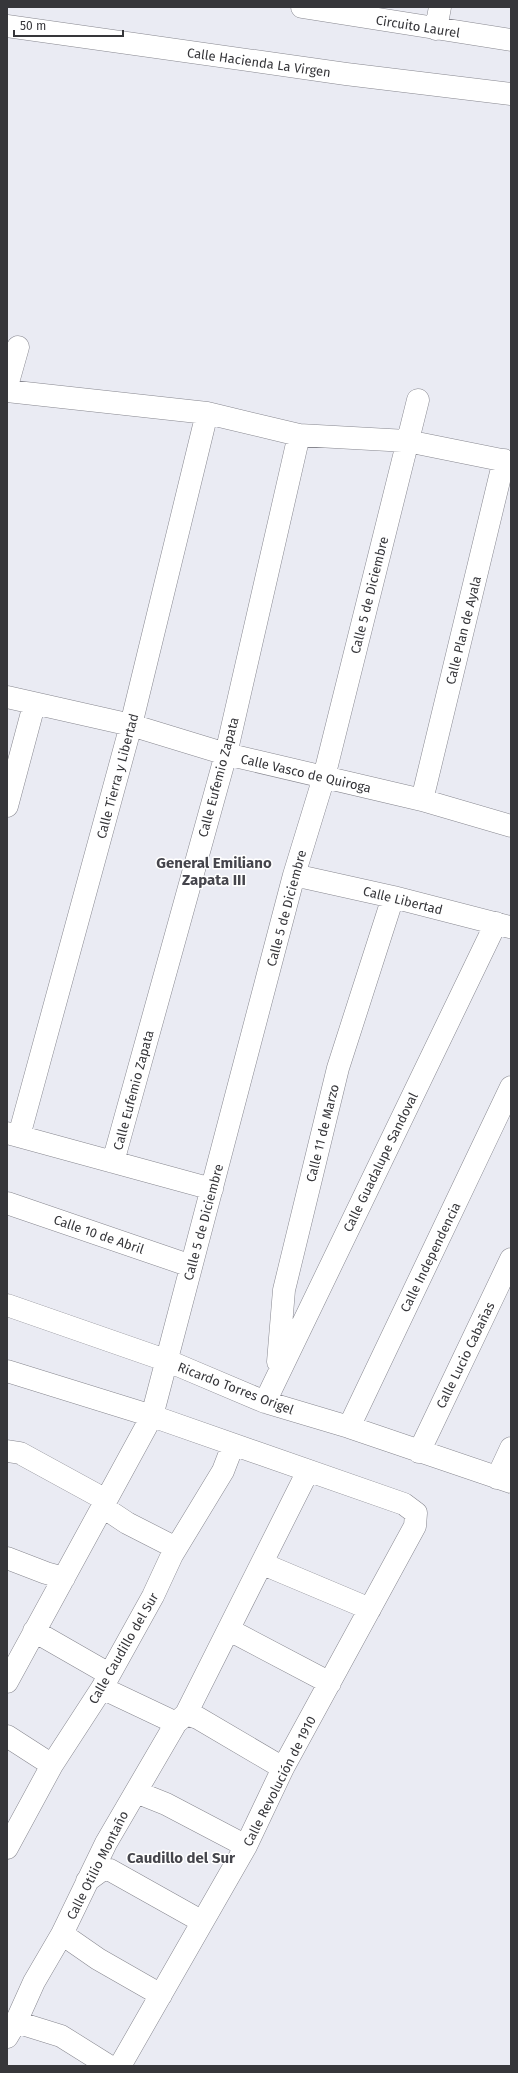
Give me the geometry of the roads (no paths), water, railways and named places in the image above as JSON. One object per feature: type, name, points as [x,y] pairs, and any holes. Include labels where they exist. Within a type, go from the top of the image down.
[{"type":"street","name":"Circuito Laurel","points":[[302,7],[361,12],[436,29],[511,40]]},
{"type":"street","points":[[436,29],[440,7]]},
{"type":"street","name":"Calle Hacienda La Virgen","points":[[7,26],[346,74],[511,94]]},
{"type":"street","points":[[7,386],[18,347]]},
{"type":"street","points":[[7,391],[207,413],[299,435],[407,442],[508,461]]},
{"type":"street","name":"Calle 5 de Diciembre","points":[[7,1682],[13,1658],[34,1631],[152,1416],[168,1361],[191,1266],[294,875],[324,777],[418,400]]},
{"type":"street","name":"Calle Tierra y Libertad","points":[[13,1135],[131,725],[207,413]]},
{"type":"street","name":"Calle Eufemio Zapata","points":[[113,1162],[226,754],[299,435]]},
{"type":"street","name":"Calle Plan de Ayala","points":[[422,800],[508,461]]},
{"type":"street","name":"Calle Vasco de Quiroga","points":[[7,697],[34,705],[131,725],[226,754],[422,800],[511,826]]},
{"type":"street","points":[[7,806],[34,705]]},
{"type":"street","name":"Calle Libertad","points":[[294,875],[393,897],[504,925]]},
{"type":"street","name":"Calle 11 de Marzo","points":[[277,1375],[284,1290],[338,1068],[393,897]]},
{"type":"street","name":"Calle Guadalupe Sandoval","points":[[265,1402],[277,1375],[504,925]]},
{"type":"street","name":"Calle Independencia","points":[[349,1427],[509,1094]]},
{"type":"street","points":[[13,1135],[212,1189]]},
{"type":"street","name":"Calle 10 de Abril","points":[[7,1203],[191,1266]]},
{"type":"street","name":"Calle Lucio Cabañas","points":[[418,1452],[511,1259]]},
{"type":"street","name":"Ricardo Torres Origel","points":[[7,1306],[168,1361],[265,1402],[349,1427],[418,1452],[504,1480]]},
{"type":"street","points":[[7,1371],[152,1416],[308,1471]]},
{"type":"street","name":"Calle Caudillo del Sur","points":[[7,1848],[52,1765],[105,1681],[153,1596],[176,1548],[222,1471],[233,1445]]},
{"type":"street","points":[[504,1480],[511,1448]]},
{"type":"street","points":[[7,1451],[20,1453],[105,1504],[127,1523],[176,1548]]},
{"type":"street","name":"Calle Revolución de 1910","points":[[120,2066],[201,1921],[246,1846],[283,1768],[415,1526],[416,1513],[404,1504],[308,1471]]},
{"type":"street","name":"Calle Otilio Montaño","points":[[12,2030],[34,1982],[62,1934],[106,1843],[181,1718],[227,1634],[308,1471]]},
{"type":"street","points":[[7,1558],[46,1573],[64,1578]]},
{"type":"street","points":[[263,1564],[370,1609]]},
{"type":"street","points":[[34,1631],[105,1681],[181,1718],[198,1718],[283,1768]]},
{"type":"street","points":[[227,1634],[237,1634],[330,1683]]},
{"type":"street","points":[[7,1736],[52,1765]]},
{"type":"street","points":[[136,1792],[166,1804],[246,1846]]},
{"type":"street","points":[[87,1881],[102,1870],[110,1870],[201,1921]]},
{"type":"street","points":[[62,1934],[98,1959],[161,1995]]},
{"type":"street","points":[[12,2030],[61,2036],[109,2066]]},
{"type":"district","name":"General Emiliano Zapata III","points":[[214,872]]},
{"type":"district","name":"Caudillo del Sur","points":[[181,1858]]}]
